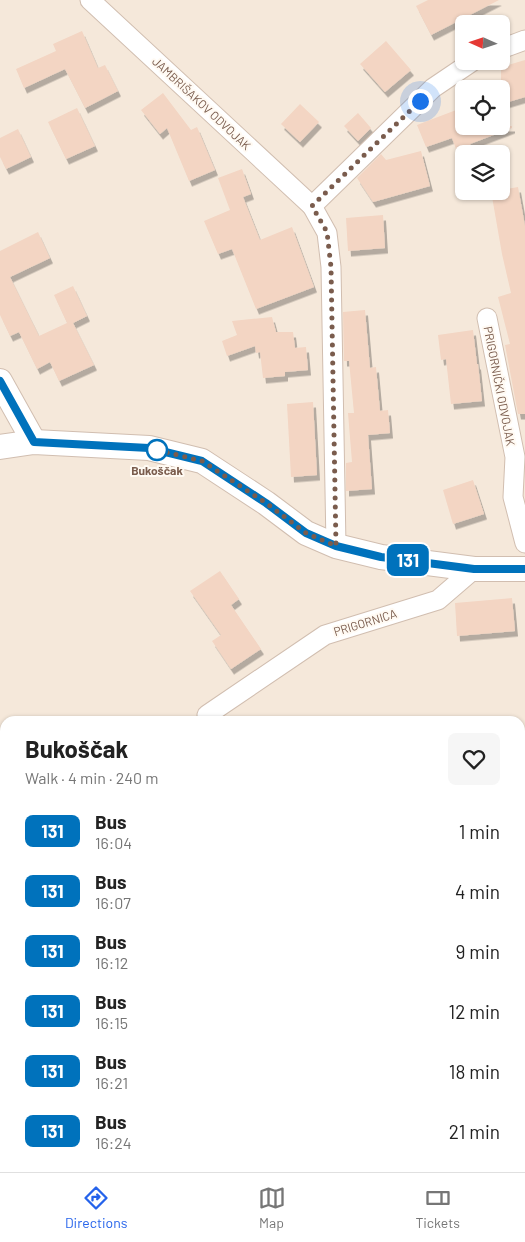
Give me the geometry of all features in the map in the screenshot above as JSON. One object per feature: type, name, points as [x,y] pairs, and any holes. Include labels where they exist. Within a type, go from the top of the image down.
[{"type":"street","name":"JAMBRIŠAKOV ODVOJAK","points":[[90,0],[312,206],[327,232],[331,267],[336,546]]},
{"type":"street","points":[[510,46],[525,40]]},
{"type":"street","points":[[312,206],[433,88],[460,70]]},
{"type":"street","name":"PRIGORNIČKI ODVOJAK","points":[[487,318],[515,457],[513,496],[525,543]]},
{"type":"street","points":[[0,381],[34,442]]},
{"type":"street","points":[[0,447],[34,442],[149,448],[202,461],[266,503],[306,533],[336,546],[381,557],[474,569],[525,570]]},
{"type":"street","name":"PRIGORNICA","points":[[207,715],[325,634],[438,600],[474,569]]},
{"type":"shaded area","points":[[0,0],[525,0],[525,716],[0,716]]},
{"type":"building","points":[[428,0],[499,0],[470,15],[455,15],[455,23],[431,35],[416,6]]},
{"type":"building","points":[[82,31],[98,68],[105,65],[118,91],[85,108],[65,69],[24,88],[16,69],[56,51],[53,44]]},
{"type":"building","points":[[386,41],[411,70],[385,92],[360,64]]},
{"type":"building","points":[[525,60],[525,97],[510,101],[510,80],[501,80],[501,70],[510,70],[510,64]]},
{"type":"building","points":[[163,93],[191,130],[197,127],[215,170],[189,181],[167,128],[160,134],[141,110]]},
{"type":"building","points":[[300,104],[319,122],[300,142],[281,124]]},
{"type":"building","points":[[77,108],[95,146],[66,159],[48,122]]},
{"type":"building","points":[[455,110],[455,135],[494,135],[470,145],[455,146],[452,138],[426,147],[417,125]]},
{"type":"building","points":[[358,113],[371,128],[358,141],[344,126]]},
{"type":"building","points":[[18,129],[31,157],[6,169],[0,157],[0,138]]},
{"type":"building","points":[[421,151],[430,186],[373,202],[357,178],[381,154],[386,160]]},
{"type":"building","points":[[242,169],[251,194],[243,197],[260,240],[292,227],[314,287],[256,309],[232,249],[218,254],[204,221],[230,210],[218,178]]},
{"type":"building","points":[[518,187],[525,226],[525,414],[518,414],[505,345],[510,344],[498,297],[511,293],[493,200],[510,200],[510,188]]},
{"type":"building","points":[[383,215],[385,248],[348,251],[346,218]]},
{"type":"building","points":[[38,232],[50,258],[10,277],[39,336],[67,323],[54,295],[73,286],[87,316],[73,323],[94,365],[59,381],[50,362],[37,369],[19,332],[10,336],[0,315],[0,251]]},
{"type":"building","points":[[365,310],[370,368],[376,367],[380,411],[388,410],[390,433],[368,435],[372,489],[346,491],[346,463],[352,462],[348,413],[354,413],[349,361],[344,361],[343,312]]},
{"type":"building","points":[[272,317],[276,332],[293,332],[295,348],[306,347],[308,370],[285,372],[285,376],[263,378],[260,352],[256,353],[255,346],[227,356],[222,341],[237,335],[232,321]]},
{"type":"building","points":[[473,330],[482,401],[451,404],[446,359],[441,360],[438,335]]},
{"type":"building","points":[[313,402],[317,475],[291,477],[287,404]]},
{"type":"building","points":[[473,480],[484,514],[453,524],[443,490]]},
{"type":"building","points":[[220,571],[239,599],[231,605],[261,649],[231,669],[212,641],[221,635],[190,591]]},
{"type":"building","points":[[512,598],[515,631],[457,636],[455,603]]},
{"type":"bus line","name":"131","points":[[0,381],[34,442],[149,448],[202,461],[266,503],[306,533],[336,546],[381,557],[474,569],[525,569]]},
{"type":"place","name":"Bukoščak","points":[[157,450]]},
{"type":"route","points":[[157,450],[149,448],[202,461],[266,503],[306,533],[336,546],[331,267],[327,232],[312,206],[420,101]]}]
